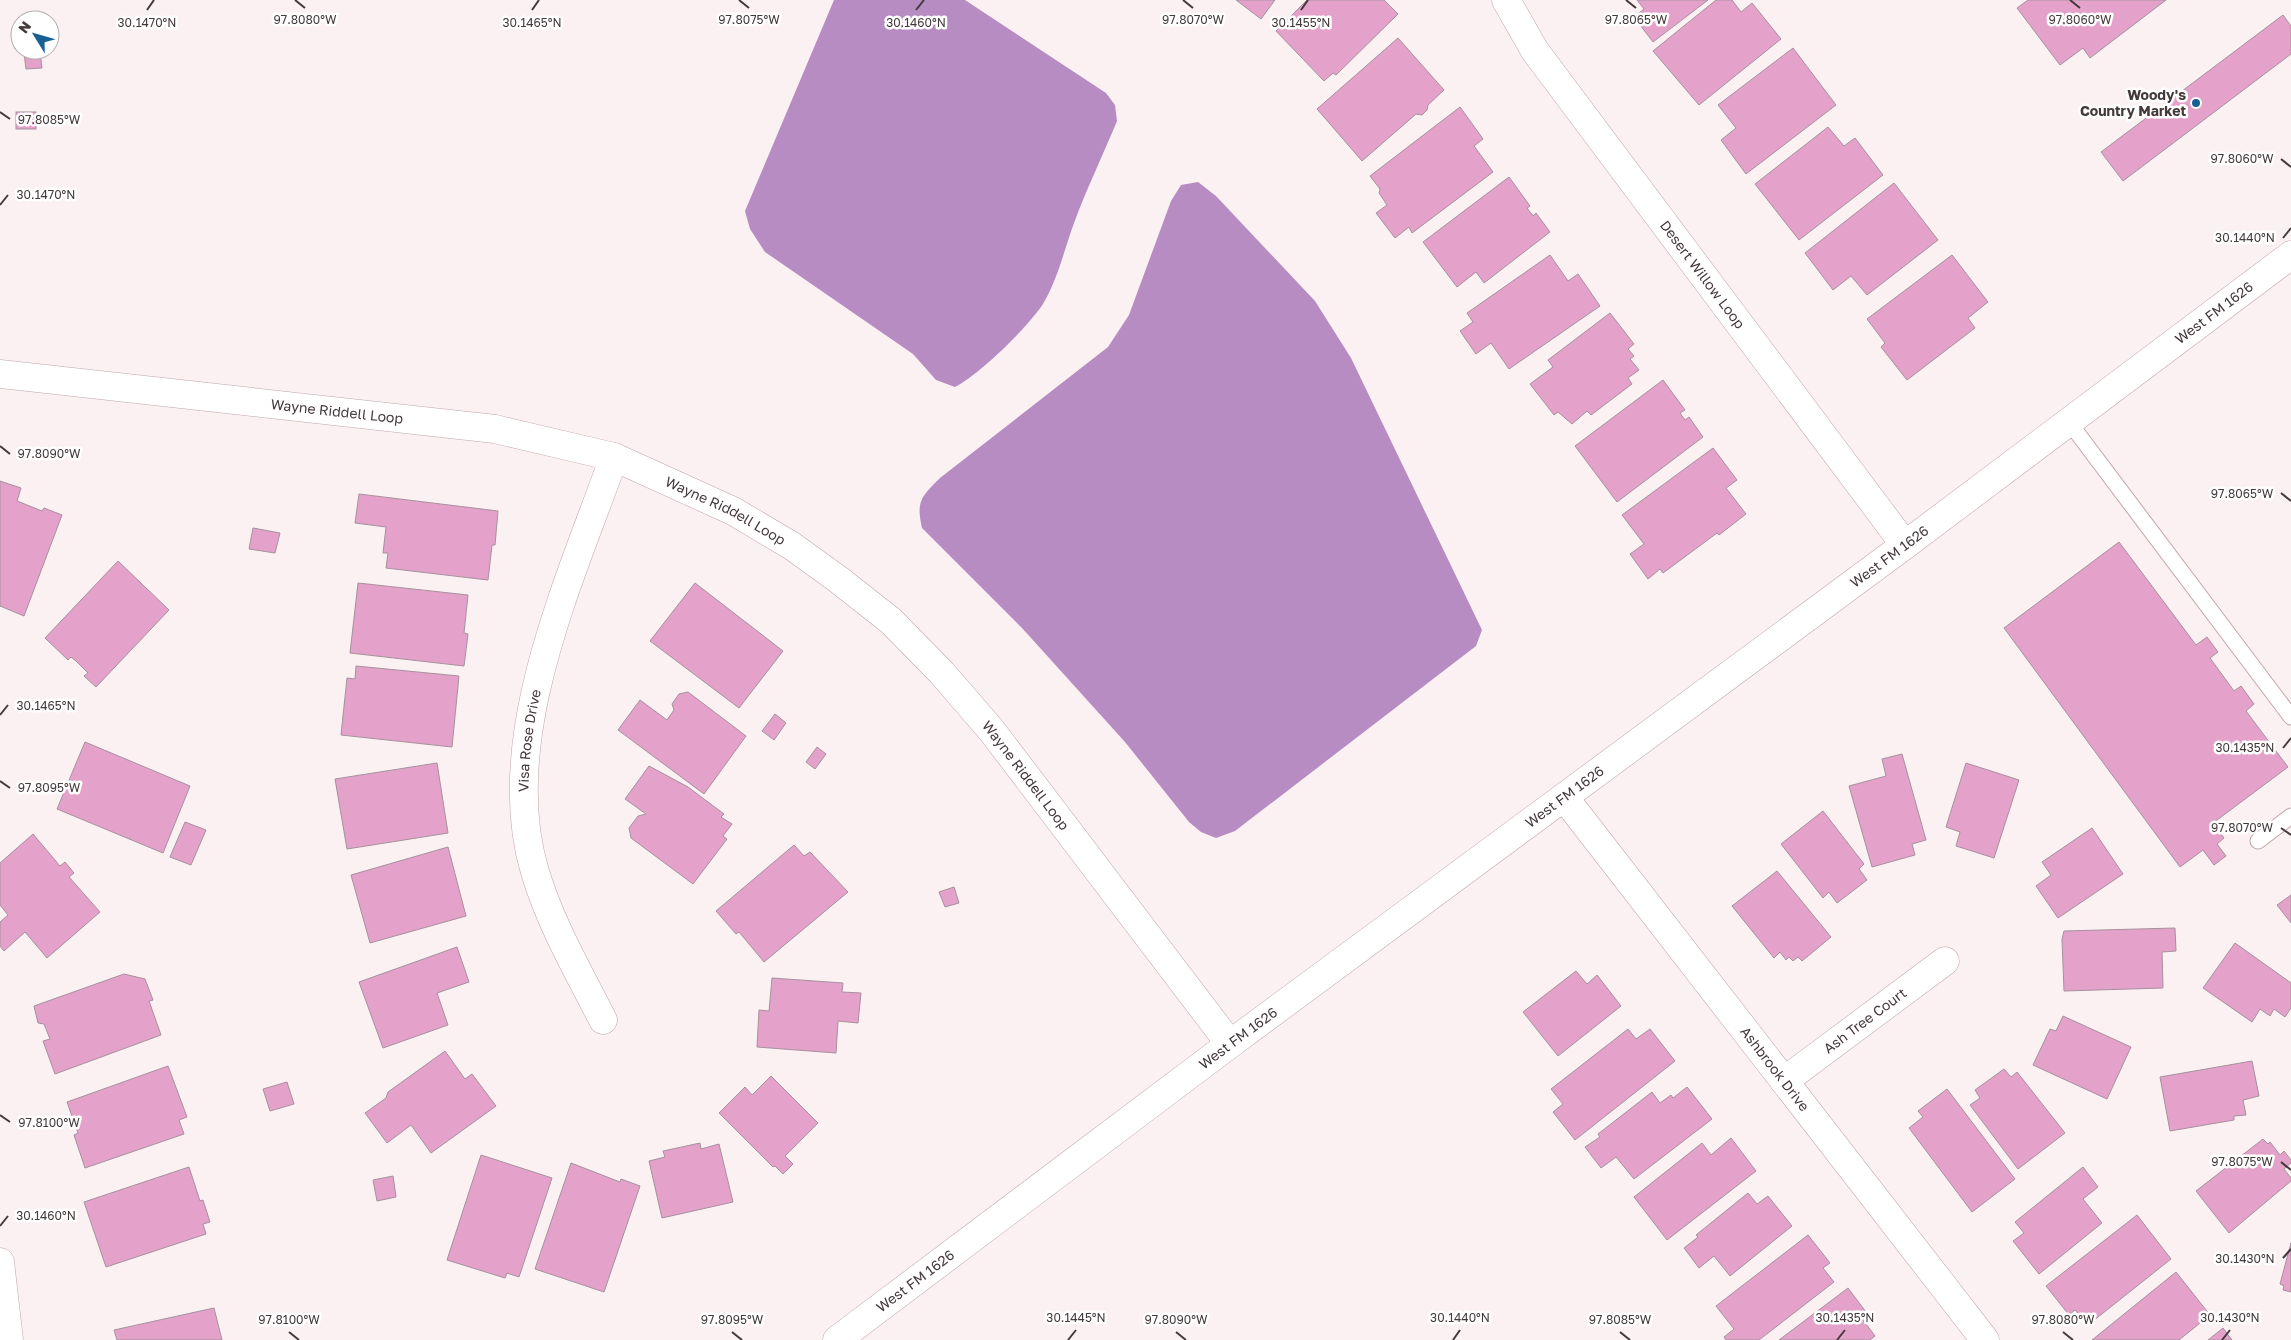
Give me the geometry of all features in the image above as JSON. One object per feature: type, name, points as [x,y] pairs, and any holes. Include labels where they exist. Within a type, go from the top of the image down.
[{"type":"street","name":"Desert Willow Loop","points":[[1506,0],[1535,51],[1905,544]]},
{"type":"street","name":"West FM 1626","points":[[837,1340],[1230,1044],[2069,422],[2291,254]]},
{"type":"street","name":"Wayne Riddell Loop","points":[[0,374],[495,429],[614,457],[741,516],[792,546],[839,580],[891,621],[942,673],[992,731],[1230,1044]]},
{"type":"street","name":"Visa Rose Drive","points":[[603,1020],[551,918],[535,870],[526,825],[524,768],[530,709],[538,681],[560,607],[614,457]]},
{"type":"street","name":"Ashbrook Drive","points":[[1564,797],[1986,1340]]},
{"type":"street","name":"Ash Tree Court","points":[[1784,1082],[1946,961]]},
{"type":"street","points":[[0,1262],[9,1340]]},
{"type":"lane","points":[[2069,422],[2291,717]]},
{"type":"lane","points":[[2258,841],[2291,816]]},
{"type":"shaded area","points":[[834,0],[965,0],[1106,93],[1115,105],[1117,121],[1070,233],[1057,275],[1043,304],[1002,350],[977,372],[955,387],[936,380],[913,354],[765,252],[750,229],[745,211]]},
{"type":"shaded area","points":[[1198,182],[1216,196],[1315,301],[1351,358],[1482,630],[1476,646],[1235,831],[1216,838],[1201,832],[1189,822],[1125,742],[1022,628],[922,528],[920,519],[920,505],[924,495],[940,478],[1108,347],[1129,315],[1171,201],[1181,185]]},
{"type":"building","points":[[1236,0],[1275,0],[1261,19]]},
{"type":"building","points":[[1307,0],[1384,0],[1398,14],[1336,75],[1333,73],[1324,81],[1276,31]]},
{"type":"building","points":[[1637,0],[1708,0],[1653,42],[1634,17],[1644,9]]},
{"type":"building","points":[[1716,0],[1732,0],[1741,12],[1752,3],[1781,39],[1699,105],[1653,51]]},
{"type":"building","points":[[2028,0],[2166,0],[2090,58],[2083,48],[2060,65],[2017,8]]},
{"type":"building","name":"Woody's Country Market","points":[[2283,15],[2291,26],[2291,54],[2123,181],[2101,152]]},
{"type":"building","points":[[1398,38],[1444,90],[1428,105],[1427,110],[1422,115],[1416,114],[1362,161],[1317,109]]},
{"type":"building","points":[[1793,48],[1836,105],[1746,174],[1721,140],[1736,128],[1718,105]]},
{"type":"building","points":[[25,60],[41,60],[42,68],[26,69]]},
{"type":"building","points":[[1460,107],[1483,139],[1474,146],[1493,172],[1412,233],[1409,227],[1395,238],[1376,213],[1387,205],[1379,193],[1380,189],[1370,176]]},
{"type":"building","points":[[16,112],[36,112],[36,129],[16,129]]},
{"type":"building","points":[[1828,127],[1844,146],[1855,138],[1883,175],[1799,240],[1755,184]]},
{"type":"building","points":[[1509,177],[1530,206],[1527,208],[1533,216],[1536,213],[1550,232],[1484,283],[1476,272],[1457,287],[1423,242]]},
{"type":"building","points":[[1894,183],[1938,240],[1867,295],[1851,276],[1833,290],[1805,253]]},
{"type":"building","points":[[1550,255],[1568,281],[1578,274],[1600,306],[1509,369],[1491,343],[1476,354],[1460,331],[1473,322],[1467,313]]},
{"type":"building","points":[[1952,255],[1988,302],[1968,318],[1975,328],[1907,380],[1881,347],[1885,343],[1867,319]]},
{"type":"building","points":[[1610,313],[1634,344],[1628,349],[1634,356],[1630,359],[1639,370],[1628,378],[1632,384],[1591,415],[1587,411],[1572,424],[1558,412],[1554,415],[1530,384],[1553,367],[1548,360]]},
{"type":"building","points":[[1663,380],[1685,410],[1680,413],[1685,420],[1689,417],[1703,437],[1617,502],[1575,446]]},
{"type":"building","points":[[1713,448],[1737,480],[1726,488],[1746,514],[1663,573],[1660,569],[1648,579],[1630,554],[1644,544],[1622,515]]},
{"type":"building","points":[[0,481],[21,488],[17,501],[42,511],[44,508],[62,515],[24,616],[0,606]]},
{"type":"building","points":[[359,494],[498,511],[495,545],[492,545],[488,580],[386,568],[388,553],[383,553],[386,527],[355,523]]},
{"type":"building","points":[[253,528],[280,533],[275,553],[249,549]]},
{"type":"building","points":[[2119,542],[2196,645],[2207,637],[2218,652],[2210,658],[2234,691],[2241,686],[2254,704],[2246,711],[2288,767],[2213,823],[2224,838],[2217,844],[2226,856],[2214,865],[2203,850],[2180,867],[2004,628]]},
{"type":"building","points":[[118,561],[169,610],[96,687],[84,676],[88,673],[77,662],[71,657],[68,660],[45,638]]},
{"type":"building","points":[[358,583],[468,595],[464,633],[468,634],[464,666],[350,653]]},
{"type":"building","points":[[695,583],[783,651],[739,708],[650,641]]},
{"type":"building","points":[[356,666],[459,676],[452,747],[341,735],[347,678],[355,679]]},
{"type":"building","points":[[688,692],[746,736],[704,794],[618,730],[640,700],[667,720],[674,710],[672,704],[679,694]]},
{"type":"building","points":[[775,714],[786,723],[774,740],[762,731]]},
{"type":"building","points":[[85,742],[190,786],[163,853],[57,809]]},
{"type":"building","points":[[817,747],[826,754],[815,769],[806,762]]},
{"type":"building","points":[[1902,754],[1926,840],[1912,844],[1915,855],[1872,867],[1849,786],[1886,776],[1882,759]]},
{"type":"building","points":[[437,763],[448,833],[347,849],[335,779]]},
{"type":"building","points":[[1966,763],[2019,780],[1994,858],[1956,846],[1960,832],[1946,827]]},
{"type":"building","points":[[649,766],[688,787],[724,814],[721,817],[732,824],[723,836],[727,839],[693,884],[631,838],[629,828],[638,816],[646,814],[625,799]]},
{"type":"building","points":[[1823,811],[1864,864],[1859,869],[1867,880],[1837,903],[1829,892],[1823,898],[1781,844]]},
{"type":"building","points":[[185,822],[206,830],[191,865],[170,857]]},
{"type":"building","points":[[2092,828],[2123,874],[2058,918],[2036,886],[2051,875],[2042,862]]},
{"type":"building","points":[[33,834],[60,866],[65,862],[74,873],[69,877],[100,912],[47,958],[25,932],[4,951],[0,946],[0,922],[8,915],[0,905],[0,863]]},
{"type":"building","points":[[794,845],[804,856],[810,852],[848,892],[764,962],[739,932],[736,934],[716,911]]},
{"type":"building","points":[[448,847],[466,916],[370,943],[351,875]]},
{"type":"building","points":[[1777,871],[1831,937],[1802,961],[1798,957],[1793,961],[1789,957],[1786,960],[1780,952],[1774,958],[1732,906]]},
{"type":"building","points":[[954,887],[959,903],[945,907],[939,892]]},
{"type":"building","points":[[2291,895],[2291,923],[2277,905]]},
{"type":"building","points":[[2175,928],[2176,951],[2162,952],[2163,988],[2064,991],[2062,939],[2064,931]]},
{"type":"building","points":[[2235,943],[2291,983],[2291,1008],[2285,1017],[2274,1009],[2270,1016],[2260,1009],[2252,1022],[2203,988]]},
{"type":"building","points":[[457,947],[469,982],[437,993],[448,1025],[383,1048],[359,982]]},
{"type":"building","points":[[1576,971],[1587,984],[1597,975],[1621,1006],[1558,1056],[1523,1012]]},
{"type":"building","points":[[124,974],[145,979],[153,1000],[149,1001],[161,1035],[55,1074],[43,1041],[50,1039],[44,1024],[38,1023],[34,1006]]},
{"type":"building","points":[[772,978],[843,983],[842,992],[861,993],[858,1023],[838,1021],[836,1053],[757,1047],[759,1010],[769,1011]]},
{"type":"building","points":[[2063,1016],[2131,1047],[2107,1099],[2033,1065],[2050,1029],[2056,1031]]},
{"type":"building","points":[[1628,1029],[1636,1039],[1650,1029],[1675,1061],[1575,1140],[1553,1112],[1563,1104],[1551,1089]]},
{"type":"building","points":[[445,1051],[465,1079],[472,1074],[496,1106],[431,1153],[411,1125],[387,1143],[365,1113],[386,1098],[388,1092]]},
{"type":"building","points":[[2252,1061],[2259,1096],[2243,1100],[2246,1115],[2234,1116],[2234,1120],[2170,1131],[2160,1077]]},
{"type":"building","points":[[168,1066],[187,1117],[179,1120],[184,1134],[85,1168],[74,1135],[78,1133],[67,1102]]},
{"type":"building","points":[[2004,1069],[2011,1077],[2017,1072],[2065,1133],[2018,1169],[1970,1105],[1980,1098],[1975,1090]]},
{"type":"building","points":[[771,1076],[818,1123],[785,1156],[793,1164],[783,1174],[775,1166],[773,1167],[719,1113],[745,1087],[752,1095]]},
{"type":"building","points":[[287,1082],[294,1104],[270,1111],[263,1089]]},
{"type":"building","points":[[1687,1087],[1712,1119],[1634,1179],[1616,1157],[1601,1168],[1585,1147],[1600,1137],[1598,1134],[1652,1092],[1660,1103],[1671,1095],[1673,1098]]},
{"type":"building","points":[[1947,1089],[2015,1179],[1972,1212],[1909,1128],[1923,1117],[1918,1111]]},
{"type":"building","points":[[1731,1138],[1756,1171],[1667,1240],[1634,1197],[1702,1143],[1711,1155]]},
{"type":"building","points":[[2263,1139],[2268,1144],[2270,1142],[2280,1155],[2284,1151],[2291,1160],[2291,1163],[2284,1169],[2291,1178],[2291,1181],[2229,1233],[2196,1191]]},
{"type":"building","points":[[700,1143],[701,1149],[719,1144],[733,1202],[662,1218],[649,1161],[665,1157],[663,1151]]},
{"type":"building","points":[[481,1155],[552,1178],[519,1277],[507,1273],[505,1278],[447,1260]]},
{"type":"building","points":[[571,1163],[620,1182],[621,1179],[640,1186],[604,1292],[535,1269]]},
{"type":"building","points":[[189,1167],[200,1201],[203,1200],[210,1222],[203,1224],[206,1234],[106,1267],[84,1202]]},
{"type":"building","points":[[2083,1167],[2098,1187],[2083,1199],[2102,1223],[2039,1274],[2013,1241],[2024,1233],[2015,1222]]},
{"type":"building","points":[[393,1176],[396,1197],[377,1201],[373,1180]]},
{"type":"building","points":[[1748,1193],[1757,1204],[1768,1196],[1792,1226],[1730,1276],[1714,1256],[1699,1268],[1684,1248],[1698,1237],[1696,1235]]},
{"type":"building","points":[[2137,1215],[2171,1259],[2088,1325],[2075,1310],[2069,1315],[2046,1286]]},
{"type":"building","points":[[1808,1235],[1830,1263],[1823,1268],[1834,1282],[1759,1340],[1726,1340],[1724,1337],[1734,1329],[1716,1306]]},
{"type":"building","points":[[2291,1243],[2291,1292],[2283,1290],[2284,1286],[2280,1284]]},
{"type":"building","points":[[2176,1272],[2210,1315],[2179,1340],[2092,1340]]},
{"type":"building","points":[[1848,1288],[1869,1316],[1863,1320],[1875,1336],[1870,1340],[1779,1340]]},
{"type":"building","points":[[214,1308],[222,1340],[117,1340],[114,1330]]},
{"type":"building","points":[[2223,1328],[2232,1340],[2208,1340]]},
{"type":"place","name":"Woody's Country Market","points":[[2196,103]]}]
